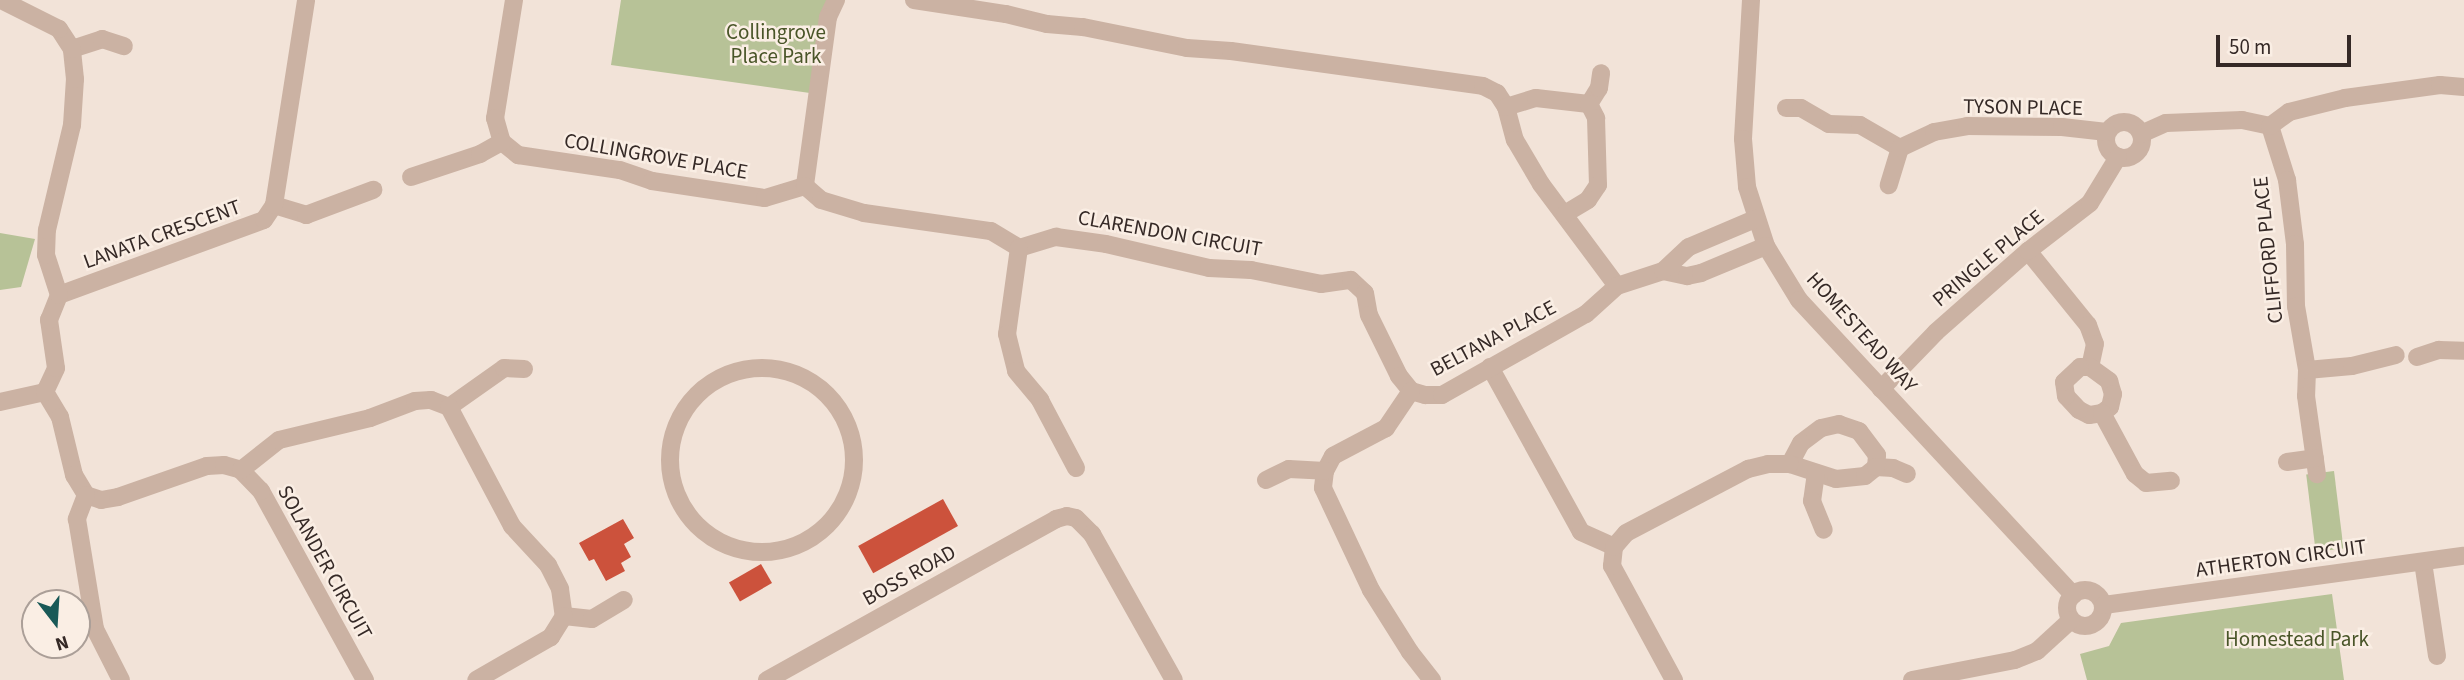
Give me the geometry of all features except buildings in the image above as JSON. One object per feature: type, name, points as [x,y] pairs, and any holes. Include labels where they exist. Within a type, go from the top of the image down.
[{"type":"street","points":[[1,0],[60,29],[72,49],[75,79],[72,125],[47,230],[46,255],[59,295],[49,320],[56,368],[45,392]]},
{"type":"street","points":[[306,0],[274,205],[306,215],[373,190]]},
{"type":"street","points":[[411,177],[480,154],[502,142],[495,118],[514,0]]},
{"type":"street","points":[[836,0],[828,17],[805,186],[821,200],[864,213],[991,231],[1019,248],[1007,334],[1016,371],[1040,400],[1076,468]]},
{"type":"street","points":[[914,0],[1006,14],[1046,24],[1083,27],[1186,48],[1231,51],[1483,86],[1497,93],[1506,107],[1516,140],[1541,184],[1566,213],[1617,286]]},
{"type":"street","name":"HOMESTEAD WAY","points":[[1751,0],[1742,139],[1747,187],[1755,219],[1766,246],[1799,300],[2073,595]]},
{"type":"street","points":[[72,49],[102,40],[124,46]]},
{"type":"street","points":[[1589,104],[1600,88],[1601,73]]},
{"type":"street","points":[[2141,134],[2166,123],[2242,120],[2270,127],[2289,112],[2345,98],[2463,84]]},
{"type":"street","points":[[1506,107],[1536,98],[1589,104]]},
{"type":"street","points":[[1566,213],[1588,200],[1598,185],[1596,118],[1589,104]]},
{"type":"street","points":[[1786,108],[1801,108],[1829,124],[1860,125],[1900,148],[1889,185]]},
{"type":"street","points":[[2122,122],[2133,125],[2141,134],[2142,141],[2137,153],[2125,158],[2118,157],[2106,144],[2107,132],[2122,122]]},
{"type":"street","name":"TYSON PLACE","points":[[1900,148],[1934,132],[1967,126],[2062,127],[2107,132]]},
{"type":"street","name":"CLIFFORD PLACE","points":[[2270,127],[2287,180],[2295,244],[2296,306],[2307,370],[2306,396],[2316,466],[2287,462]]},
{"type":"street","name":"COLLINGROVE PLACE","points":[[502,142],[518,155],[620,170],[652,181],[765,198],[805,186]]},
{"type":"street","name":"PRINGLE PLACE","points":[[1881,389],[1937,332],[2028,251],[2090,203],[2118,157]]},
{"type":"street","name":"LANATA CRESCENT","points":[[59,295],[253,226],[264,220],[274,205]]},
{"type":"street","name":"BELTANA PLACE","points":[[1325,471],[1333,457],[1386,428],[1411,391],[1424,395],[1442,395],[1586,314],[1617,286],[1663,271],[1689,247],[1755,219]]},
{"type":"street","name":"CLARENDON CIRCUIT","points":[[1019,248],[1056,237],[1106,244],[1209,268],[1251,270],[1321,284],[1351,280],[1365,293],[1369,314],[1399,376],[1411,391]]},
{"type":"street","name":"BELTANA PLACE","points":[[1663,271],[1686,276],[1701,273],[1766,246]]},
{"type":"street","points":[[2028,251],[2088,325],[2095,344],[2091,368]]},
{"type":"street","points":[[2417,357],[2439,350],[2464,351]]},
{"type":"street","points":[[2307,370],[2352,366],[2396,355]]},
{"type":"street","points":[[2080,367],[2091,368],[2109,381],[2113,394],[2110,407],[2102,414],[2089,415],[2079,410],[2066,396],[2064,382],[2080,367]]},
{"type":"street","points":[[449,407],[504,368],[524,369]]},
{"type":"street","points":[[755,368],[787,370],[815,383],[838,405],[852,433],[856,465],[849,495],[832,522],[807,542],[778,552],[748,552],[711,537],[696,525],[678,500],[670,472],[674,433],[681,415],[700,391],[725,375],[755,368]]},
{"type":"street","points":[[1490,368],[1581,532],[1614,547]]},
{"type":"street","points":[[0,402],[45,392]]},
{"type":"street","points":[[45,392],[60,416],[74,475],[86,495],[101,500],[118,497],[207,466],[224,465],[242,470],[279,440],[370,418],[415,401],[431,400],[449,407],[512,526],[548,565],[560,589],[564,616],[551,637],[476,680]]},
{"type":"street","points":[[2102,414],[2135,474],[2146,483],[2171,481]]},
{"type":"street","points":[[1790,464],[1801,443],[1821,428],[1839,424],[1859,431],[1877,456],[1876,467]]},
{"type":"street","points":[[1674,680],[1612,566],[1614,547],[1626,533],[1748,469],[1768,464],[1790,464],[1836,479],[1865,476],[1876,467],[1893,468],[1907,474]]},
{"type":"street","points":[[1266,480],[1289,469],[1325,471],[1323,488],[1371,590],[1409,652],[1432,680]]},
{"type":"street","name":"SOLANDER CIRCUIT","points":[[242,470],[261,491],[365,680]]},
{"type":"street","points":[[1816,473],[1812,501],[1824,530]]},
{"type":"street","points":[[86,495],[77,519],[95,629],[121,680]]},
{"type":"street","name":"BOSS ROAD","points":[[766,680],[1056,519],[1076,518],[1092,534],[1174,680]]},
{"type":"street","name":"ATHERTON CIRCUIT","points":[[2104,606],[2464,556]]},
{"type":"street","points":[[2423,562],[2437,656]]},
{"type":"street","points":[[2083,590],[2095,593],[2104,606],[2101,618],[2092,626],[2079,626],[2071,620],[2067,608],[2073,595],[2083,590]]},
{"type":"street","points":[[564,616],[592,619],[624,600]]},
{"type":"street","points":[[1913,680],[2015,660],[2037,651],[2071,620]]},
{"type":"green space","name":"Collingrove Place Park","points":[[621,0],[836,0],[817,94],[611,65]]},
{"type":"green space","points":[[0,233],[35,239],[21,287],[0,290]]},
{"type":"green space","points":[[2334,471],[2344,548],[2316,552],[2306,474]]},
{"type":"green space","name":"Homestead Park","points":[[2332,594],[2344,680],[2087,680],[2080,654],[2109,646],[2121,623]]}]
